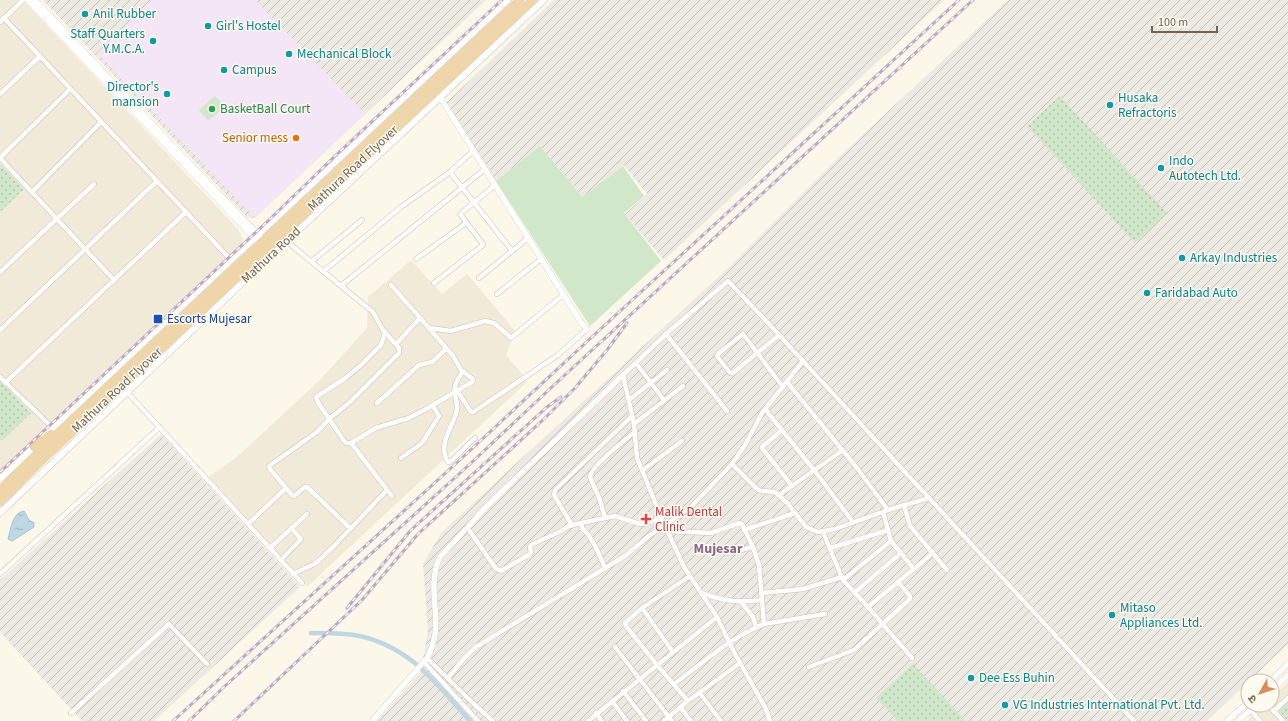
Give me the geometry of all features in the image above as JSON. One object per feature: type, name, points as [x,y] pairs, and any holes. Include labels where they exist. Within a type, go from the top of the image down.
[{"type":"highway","name":"Mathura Road Flyover","points":[[78,415],[520,0]]},
{"type":"highway","name":"Mathura Road Flyover","points":[[0,502],[532,0]]},
{"type":"highway","points":[[34,447],[78,415]]},
{"type":"highway","points":[[0,491],[78,415]]},
{"type":"main road","name":"Mathura Road","points":[[0,479],[52,428],[508,0]]},
{"type":"main road","name":"Mathura Road","points":[[0,513],[273,253],[544,0]]},
{"type":"street","points":[[0,22],[23,0]]},
{"type":"street","points":[[28,0],[273,253]]},
{"type":"street","points":[[35,0],[257,237]]},
{"type":"street","points":[[4,18],[231,260]]},
{"type":"street","points":[[0,94],[40,56]]},
{"type":"street","points":[[70,89],[0,158],[114,280]]},
{"type":"street","points":[[440,97],[563,295],[587,329],[558,355],[473,412],[471,412],[456,393]]},
{"type":"street","points":[[32,192],[101,122]]},
{"type":"street","points":[[324,271],[401,207],[450,172],[474,150]]},
{"type":"street","points":[[342,285],[485,169]]},
{"type":"street","points":[[450,172],[512,251]]},
{"type":"street","points":[[0,330],[157,181]]},
{"type":"street","points":[[0,272],[94,184]]},
{"type":"street","points":[[434,284],[483,245],[460,214],[495,185]]},
{"type":"street","points":[[5,383],[186,212]]},
{"type":"street","points":[[312,261],[362,220]]},
{"type":"street","points":[[416,259],[466,223]]},
{"type":"street","points":[[480,278],[528,238]]},
{"type":"street","points":[[286,241],[342,285],[373,312],[381,327],[399,348],[399,353],[350,402],[329,419],[317,432],[269,466],[293,496],[307,487],[350,528]]},
{"type":"street","points":[[497,294],[541,259]]},
{"type":"street","points":[[372,721],[417,670],[432,650],[436,631],[433,578],[435,566],[440,557],[467,527],[636,362],[728,281],[1134,721]]},
{"type":"street","points":[[350,443],[376,428],[409,418],[433,406],[473,381],[391,285]]},
{"type":"street","points":[[429,328],[451,331],[485,321],[494,323],[510,338],[512,338],[563,295]]},
{"type":"street","points":[[396,344],[420,318]]},
{"type":"street","points":[[386,333],[381,344],[360,366],[316,397],[344,441],[346,443],[350,443],[392,496]]},
{"type":"street","points":[[666,334],[727,411]]},
{"type":"street","points":[[779,335],[758,353],[732,374],[717,356],[742,334],[758,353],[783,386]]},
{"type":"street","points":[[377,403],[419,365],[432,362],[446,349]]},
{"type":"street","points":[[448,678],[465,656],[476,647],[625,556],[649,536],[691,507],[732,464],[765,409],[803,361]]},
{"type":"street","points":[[636,362],[664,400]]},
{"type":"street","points":[[629,400],[667,370]]},
{"type":"street","points":[[463,371],[456,382],[456,412],[444,447],[444,455],[448,462],[450,462],[475,438]]},
{"type":"street","points":[[623,375],[634,424],[636,454],[662,519],[666,524],[684,567],[717,617],[740,663],[759,694],[770,721]]},
{"type":"street","points":[[0,377],[52,428]]},
{"type":"street","points":[[787,382],[843,450],[886,511],[891,541],[914,569]]},
{"type":"street","points":[[634,424],[683,386]]},
{"type":"street","points":[[127,392],[302,583]]},
{"type":"street","points":[[401,458],[418,446],[426,437],[439,416],[433,406]]},
{"type":"street","points":[[765,409],[853,522]]},
{"type":"street","points":[[572,525],[555,497],[554,494],[556,489],[632,416]]},
{"type":"street","points":[[0,574],[160,428]]},
{"type":"street","points":[[782,430],[762,448],[792,486]]},
{"type":"street","points":[[605,518],[600,500],[590,477],[590,473],[599,462],[634,432]]},
{"type":"street","points":[[643,470],[682,441]]},
{"type":"street","points":[[779,495],[843,450]]},
{"type":"street","points":[[732,464],[757,489],[761,491],[773,491],[779,495],[809,529],[818,532],[823,532],[929,498]]},
{"type":"street","points":[[248,524],[286,488]]},
{"type":"street","points":[[294,574],[316,563],[387,490]]},
{"type":"street","points":[[904,505],[910,526],[947,570]]},
{"type":"street","points":[[744,530],[795,513]]},
{"type":"street","points":[[270,548],[307,514]]},
{"type":"street","points":[[467,527],[496,569],[501,571],[530,554],[531,544],[572,525],[617,516],[640,524],[662,519]]},
{"type":"street","points":[[581,523],[582,528],[596,547],[606,568]]},
{"type":"street","points":[[668,531],[711,534],[740,523],[753,547],[759,565],[764,624]]},
{"type":"street","points":[[281,560],[301,539],[291,528]]},
{"type":"street","points":[[831,548],[888,530]]},
{"type":"street","points":[[823,532],[843,579],[912,658]]},
{"type":"street","points":[[761,593],[803,589],[843,579],[891,541]]},
{"type":"street","points":[[728,553],[753,547]]},
{"type":"street","points":[[855,592],[901,553]]},
{"type":"street","points":[[868,607],[933,553]]},
{"type":"street","points":[[688,700],[657,665],[625,624],[642,608],[690,576]]},
{"type":"street","points":[[809,667],[854,650],[910,599],[910,596],[898,582]]},
{"type":"street","points":[[701,593],[722,600],[742,603],[762,600]]},
{"type":"street","points":[[742,603],[753,617],[756,627]]},
{"type":"street","points":[[642,608],[673,652]]},
{"type":"street","points":[[674,684],[730,643],[756,627],[764,624],[825,614]]},
{"type":"street","points":[[588,721],[623,691],[717,617]]},
{"type":"street","points":[[71,713],[169,624],[207,664]]},
{"type":"street","points":[[615,647],[670,719]]},
{"type":"street","points":[[424,661],[448,678],[474,705],[493,721]]},
{"type":"street","points":[[424,661],[478,721]]},
{"type":"street","points":[[664,721],[670,719],[688,700],[740,663]]},
{"type":"street","points":[[1278,673],[1288,664]]},
{"type":"street","points":[[1280,682],[1288,675]]},
{"type":"street","points":[[623,691],[646,721]]},
{"type":"street","points":[[699,692],[721,721]]},
{"type":"street","points":[[1280,705],[1288,698]]},
{"type":"street","points":[[612,700],[627,721]]},
{"type":"street","points":[[680,708],[691,721]]},
{"type":"street","points":[[1227,721],[1240,709]]},
{"type":"street","points":[[596,713],[602,721]]},
{"type":"street","points":[[1238,721],[1247,713]]},
{"type":"street","points":[[1253,713],[1260,721]]},
{"type":"street","points":[[1276,713],[1283,721]]},
{"type":"shaded area","points":[[0,0],[23,0],[238,229],[243,240],[240,255],[0,482]]},
{"type":"shaded area","points":[[43,0],[486,0],[255,218],[247,217]]},
{"type":"shaded area","points":[[152,0],[255,0],[365,114],[255,218],[97,53]]},
{"type":"shaded area","points":[[554,0],[944,0],[664,260],[625,214],[647,194],[624,165],[582,197],[540,146],[496,181],[446,103]]},
{"type":"shaded area","points":[[1008,0],[1288,0],[1288,644],[1257,673],[1240,673],[1240,690],[1207,721],[377,721],[421,672],[428,631],[423,564],[442,532],[727,269],[841,155]]},
{"type":"shaded area","points":[[411,260],[442,294],[467,274],[515,331],[506,355],[528,381],[308,586],[209,477],[238,456],[322,378],[367,328],[368,297]]},
{"type":"shaded area","points":[[161,434],[300,587],[154,721],[82,721],[0,632],[0,580]]},
{"type":"shaded area","points":[[1288,682],[1288,721],[1247,721],[1255,713],[1280,713],[1280,690]]},
{"type":"green space","name":"BasketBall Court","points":[[215,96],[225,107],[208,121],[199,110]]},
{"type":"green space","points":[[1060,96],[1167,213],[1135,243],[1027,126]]},
{"type":"green space","points":[[540,146],[582,197],[623,166],[644,196],[624,213],[661,261],[590,326],[496,181]]},
{"type":"green space","points":[[0,164],[24,189],[0,212]]},
{"type":"green space","points":[[0,381],[31,413],[2,441],[0,439]]},
{"type":"green space","points":[[913,664],[966,721],[898,721],[876,698]]},
{"type":"green space","points":[[1288,702],[1288,721],[1280,712],[1280,708]]},
{"type":"water","points":[[24,511],[29,520],[34,523],[34,527],[12,541],[8,539],[14,518],[20,512]]},
{"type":"waterway","points":[[311,633],[338,633],[354,635],[373,640],[390,647],[420,667],[433,679],[470,721]]},
{"type":"railway","points":[[0,472],[502,0]]},
{"type":"railway","points":[[173,721],[462,458],[959,0]]},
{"type":"railway","points":[[189,721],[225,686],[469,465],[973,0]]},
{"type":"railway","points":[[234,721],[362,600],[418,534],[544,419],[575,388],[607,350],[627,323]]},
{"type":"railway","points":[[347,608],[411,530],[547,407],[561,397]]},
{"type":"place","name":"Anil Rubber","points":[[85,14]]},
{"type":"place","name":"Girl's Hostel","points":[[208,26]]},
{"type":"place","name":"Staff Quarters Y.M.C.A.","points":[[153,41]]},
{"type":"place","name":"Mechanical Block","points":[[289,54]]},
{"type":"place","name":"Campus","points":[[224,70]]},
{"type":"place","name":"Director's mansion","points":[[167,94]]},
{"type":"place","name":"Husaka Refractoris","points":[[1110,105]]},
{"type":"place","name":"BasketBall Court","points":[[212,109]]},
{"type":"place","name":"Senior mess","points":[[296,138]]},
{"type":"place","name":"Indo Autotech Ltd.","points":[[1161,168]]},
{"type":"place","name":"Arkay Industries","points":[[1182,258]]},
{"type":"place","name":"Faridabad Auto","points":[[1147,293]]},
{"type":"place","name":"Escorts Mujesar","points":[[158,319]]},
{"type":"place","name":"Malik Dental Clinic","points":[[646,519]]},
{"type":"place","name":"Mitaso Appliances Ltd.","points":[[1112,615]]},
{"type":"place","name":"Dee Ess Buhin","points":[[971,678]]},
{"type":"place","name":"VG Industries International Pvt. Ltd.","points":[[1005,705]]},
{"type":"district","name":"Mujesar","points":[[718,549]]}]
